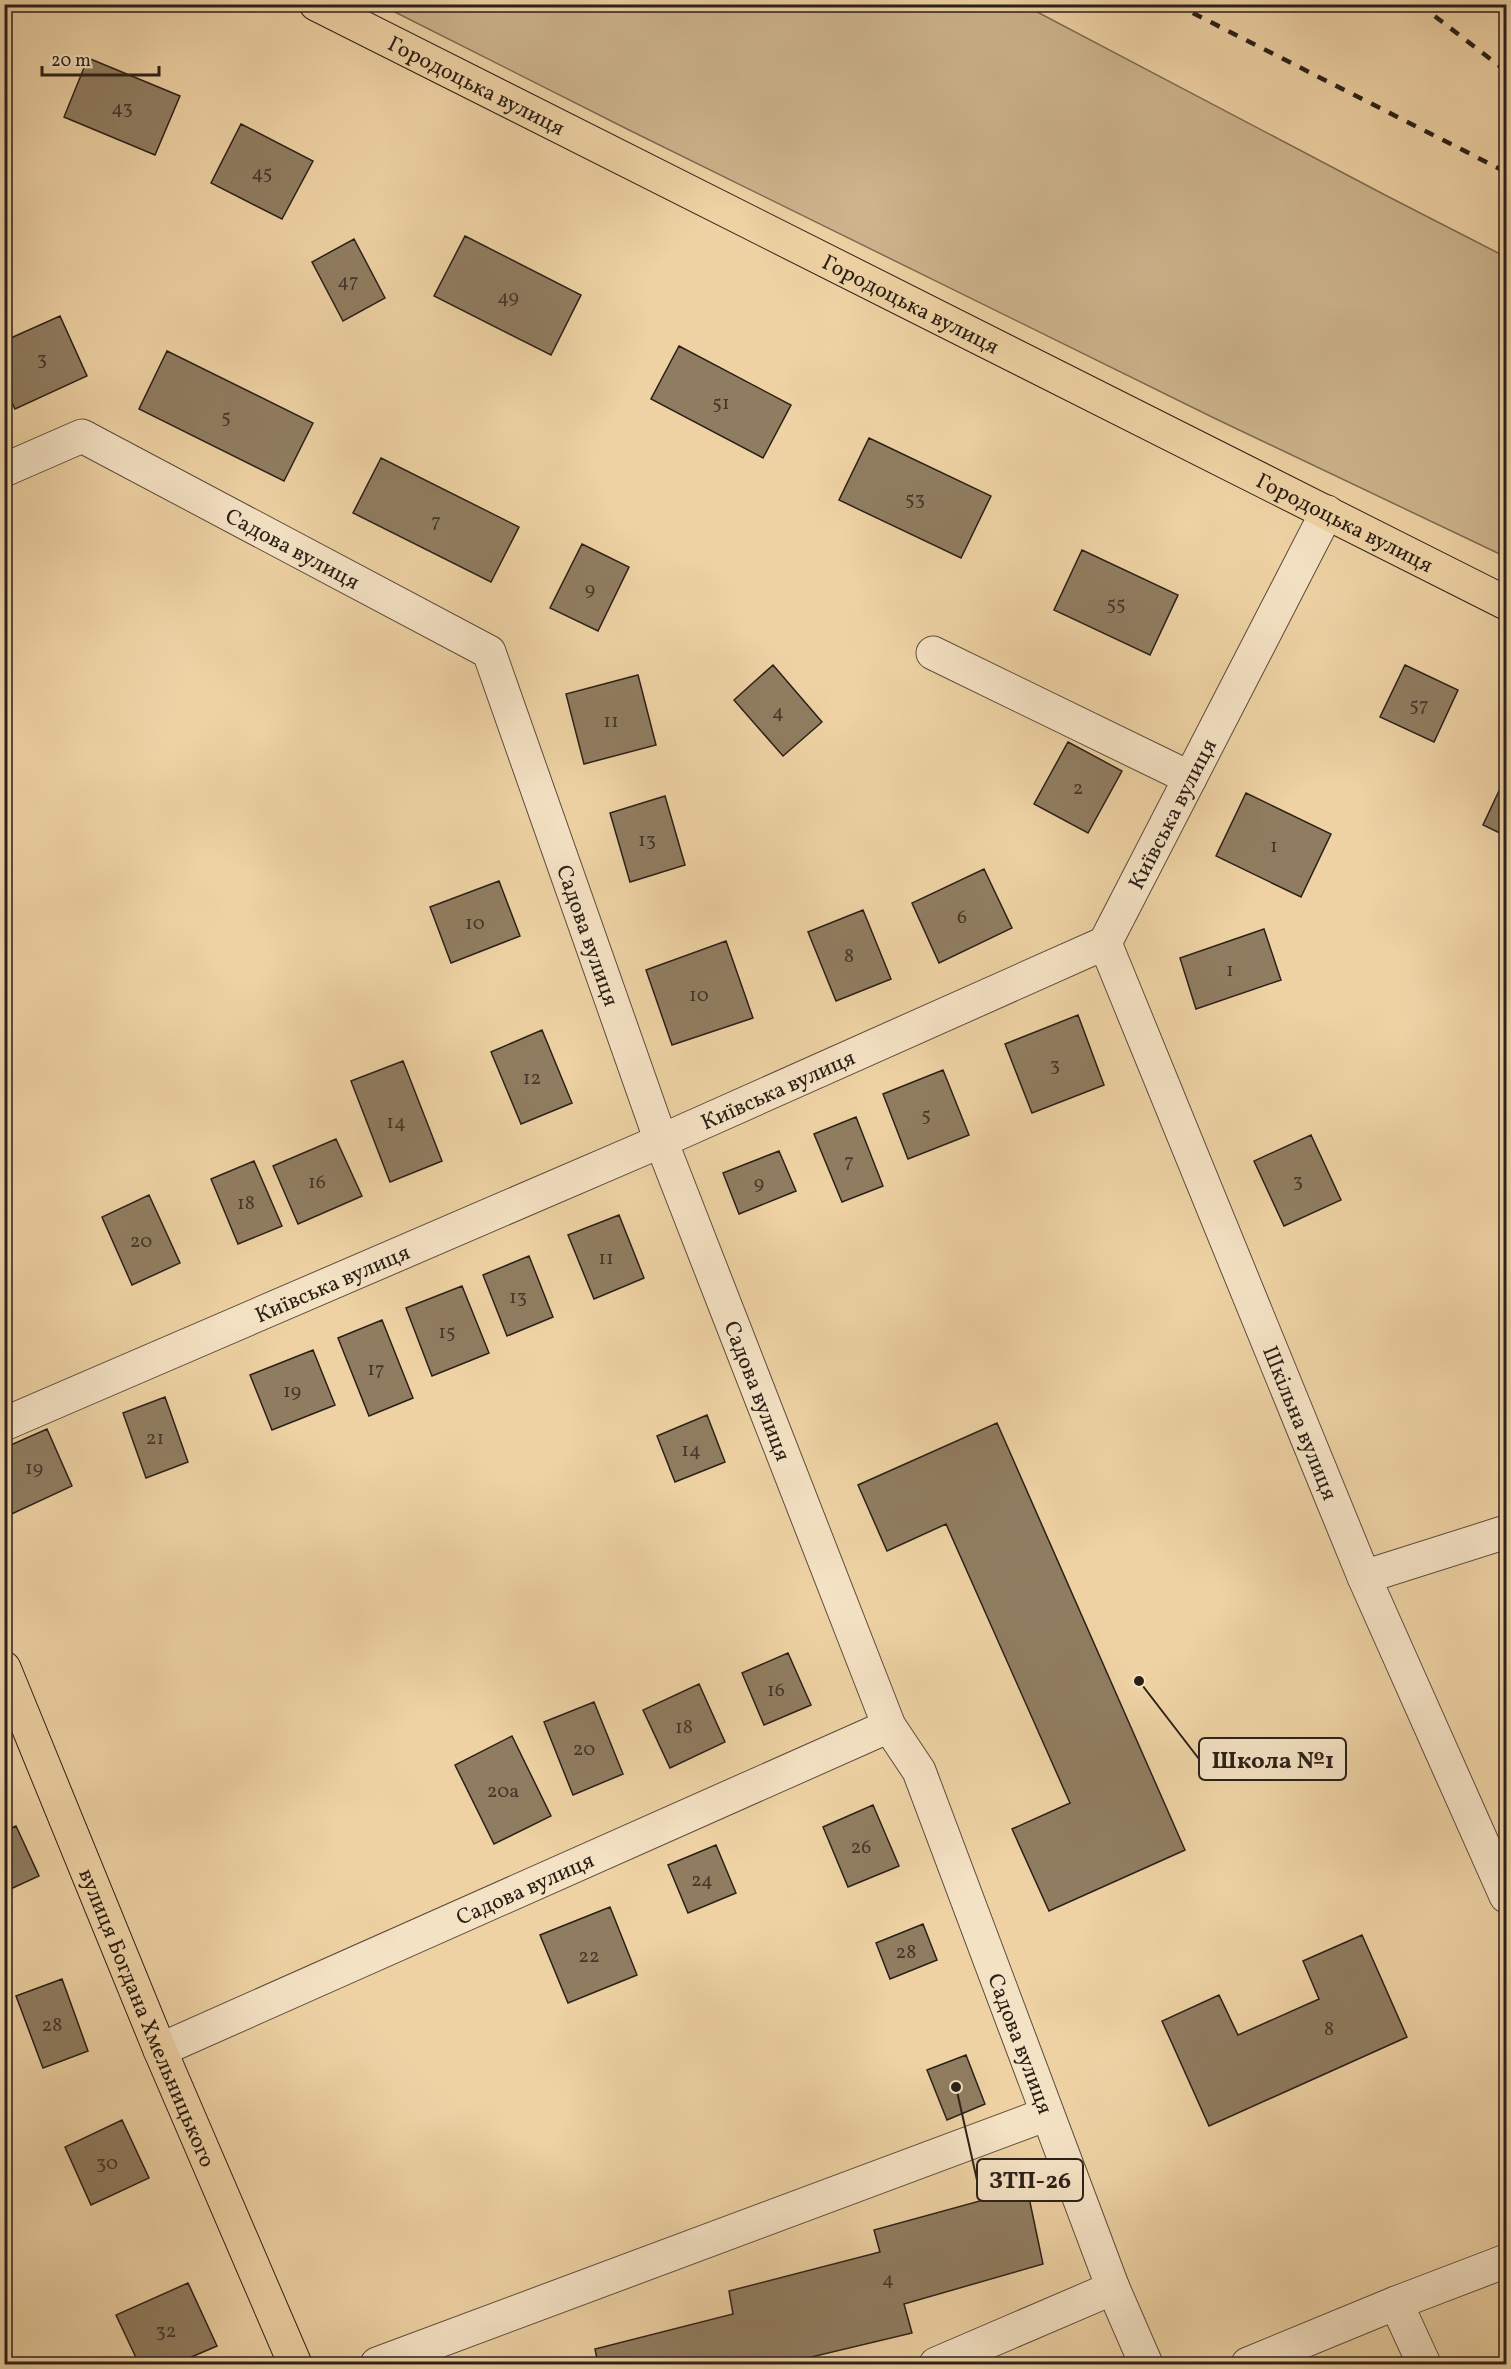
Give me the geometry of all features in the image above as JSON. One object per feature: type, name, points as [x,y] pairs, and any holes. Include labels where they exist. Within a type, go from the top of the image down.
[{"type":"main road","name":"Городоцька вулиця","points":[[316,4],[1506,603]]},
{"type":"main road","name":"вулиця Богдана Хмельницького","points":[[4,1668],[160,2050],[294,2364]]},
{"type":"street","name":"Садова вулиця","points":[[4,470],[82,436],[489,652],[661,1141],[889,1726],[919,1771],[1113,2288],[1146,2364]]},
{"type":"street","name":"Київська вулиця","points":[[4,1424],[661,1141],[1105,944],[1327,512]]},
{"type":"street","points":[[933,653],[1190,778]]},
{"type":"street","name":"Шкільна вулиця","points":[[1105,944],[1364,1577],[1506,1896]]},
{"type":"street","points":[[1364,1577],[1506,1532]]},
{"type":"street","name":"Садова вулиця","points":[[160,2050],[889,1726]]},
{"type":"street","points":[[377,2364],[1047,2114]]},
{"type":"street","points":[[1248,2364],[1506,2261]]},
{"type":"street","points":[[936,2364],[1113,2288]]},
{"type":"street","points":[[1396,2303],[1424,2364]]},
{"type":"shaded area","points":[[381,5],[1024,5],[1506,257],[1506,557],[1214,418],[629,130]]},
{"type":"building","points":[[88,58],[180,96],[155,155],[64,117]]},
{"type":"building","points":[[241,124],[313,161],[282,219],[211,183]]},
{"type":"building","points":[[465,236],[581,295],[551,355],[434,296]]},
{"type":"building","points":[[354,239],[385,298],[343,321],[312,262]]},
{"type":"building","points":[[60,316],[87,376],[15,409],[4,386],[4,341]]},
{"type":"building","points":[[679,346],[791,405],[763,458],[651,399]]},
{"type":"building","points":[[167,351],[313,423],[284,481],[139,409]]},
{"type":"building","points":[[869,438],[991,496],[961,558],[839,500]]},
{"type":"building","points":[[381,458],[519,527],[491,582],[353,513]]},
{"type":"building","points":[[582,544],[629,567],[598,631],[550,608]]},
{"type":"building","points":[[1082,550],[1178,595],[1150,655],[1054,610]]},
{"type":"building","points":[[773,665],[822,722],[783,756],[734,700]]},
{"type":"building","points":[[1405,665],[1458,690],[1434,742],[1380,717]]},
{"type":"building","points":[[638,675],[656,745],[584,764],[566,694]]},
{"type":"building","points":[[1068,742],[1122,771],[1088,833],[1034,804]]},
{"type":"building","points":[[1506,776],[1506,836],[1483,825]]},
{"type":"building","points":[[1246,793],[1331,834],[1301,897],[1216,856]]},
{"type":"building","points":[[665,796],[685,865],[630,882],[610,813]]},
{"type":"building","points":[[984,869],[1012,928],[939,963],[912,903]]},
{"type":"building","points":[[499,881],[520,936],[451,963],[430,907]]},
{"type":"building","points":[[863,910],[891,979],[836,1001],[808,932]]},
{"type":"building","points":[[1264,929],[1281,980],[1196,1009],[1180,958]]},
{"type":"building","points":[[726,941],[753,1018],[672,1045],[646,970]]},
{"type":"building","points":[[1078,1015],[1104,1085],[1032,1113],[1005,1044]]},
{"type":"building","points":[[542,1030],[572,1103],[521,1124],[491,1052]]},
{"type":"building","points":[[403,1061],[442,1161],[390,1182],[351,1081]]},
{"type":"building","points":[[943,1070],[969,1135],[908,1159],[883,1094]]},
{"type":"building","points":[[856,1117],[883,1186],[842,1202],[814,1134]]},
{"type":"building","points":[[1311,1135],[1341,1200],[1284,1226],[1254,1161]]},
{"type":"building","points":[[336,1139],[362,1196],[298,1224],[273,1166]]},
{"type":"building","points":[[779,1151],[796,1191],[739,1214],[723,1173]]},
{"type":"building","points":[[254,1161],[282,1226],[238,1244],[211,1179]]},
{"type":"building","points":[[149,1195],[180,1263],[132,1285],[102,1217]]},
{"type":"building","points":[[619,1215],[644,1278],[594,1299],[568,1235]]},
{"type":"building","points":[[529,1256],[553,1317],[507,1336],[483,1275]]},
{"type":"building","points":[[462,1286],[489,1353],[432,1376],[406,1308]]},
{"type":"building","points":[[382,1320],[413,1398],[369,1416],[338,1338]]},
{"type":"building","points":[[313,1350],[335,1405],[272,1430],[250,1375]]},
{"type":"building","points":[[165,1397],[188,1462],[146,1478],[123,1413]]},
{"type":"building","points":[[707,1415],[725,1462],[675,1482],[657,1436]]},
{"type":"building","points":[[997,1423],[1185,1850],[1049,1911],[1012,1829],[1070,1803],[946,1524],[887,1551],[858,1485]]},
{"type":"building","points":[[47,1429],[72,1486],[5,1517],[4,1448]]},
{"type":"building","points":[[788,1653],[811,1705],[764,1725],[742,1673]]},
{"type":"building","points":[[699,1684],[725,1742],[670,1768],[643,1710]]},
{"type":"building","points":[[594,1702],[623,1774],[573,1795],[544,1722]]},
{"type":"building","points":[[512,1736],[551,1816],[494,1844],[455,1765]]},
{"type":"building","points":[[873,1805],[899,1866],[848,1887],[823,1827]]},
{"type":"building","points":[[16,1826],[39,1876],[4,1892],[4,1831]]},
{"type":"building","points":[[716,1845],[736,1893],[688,1913],[668,1865]]},
{"type":"building","points":[[610,1907],[637,1975],[568,2003],[540,1935]]},
{"type":"building","points":[[923,1924],[937,1960],[890,1979],[876,1943]]},
{"type":"building","points":[[1362,1935],[1407,2037],[1209,2126],[1162,2021],[1219,1995],[1238,2035],[1319,1999],[1303,1961]]},
{"type":"building","points":[[62,1979],[88,2051],[43,2068],[16,1996]]},
{"type":"building","points":[[966,2055],[985,2104],[947,2120],[927,2070]]},
{"type":"building","points":[[122,2120],[149,2178],[91,2205],[65,2147]]},
{"type":"building","points":[[1027,2188],[1043,2264],[904,2304],[912,2333],[782,2364],[598,2364],[595,2349],[733,2314],[729,2291],[880,2252],[874,2230]]},
{"type":"building","points":[[188,2283],[217,2346],[175,2364],[139,2364],[116,2315]]},
{"type":"railway","points":[[1175,4],[1506,172]]},
{"type":"railway","points":[[1419,4],[1506,71]]},
{"type":"place","name":"Школа №1","points":[[1139,1681]]},
{"type":"place","name":"ЗТП-26","points":[[956,2087]]}]
